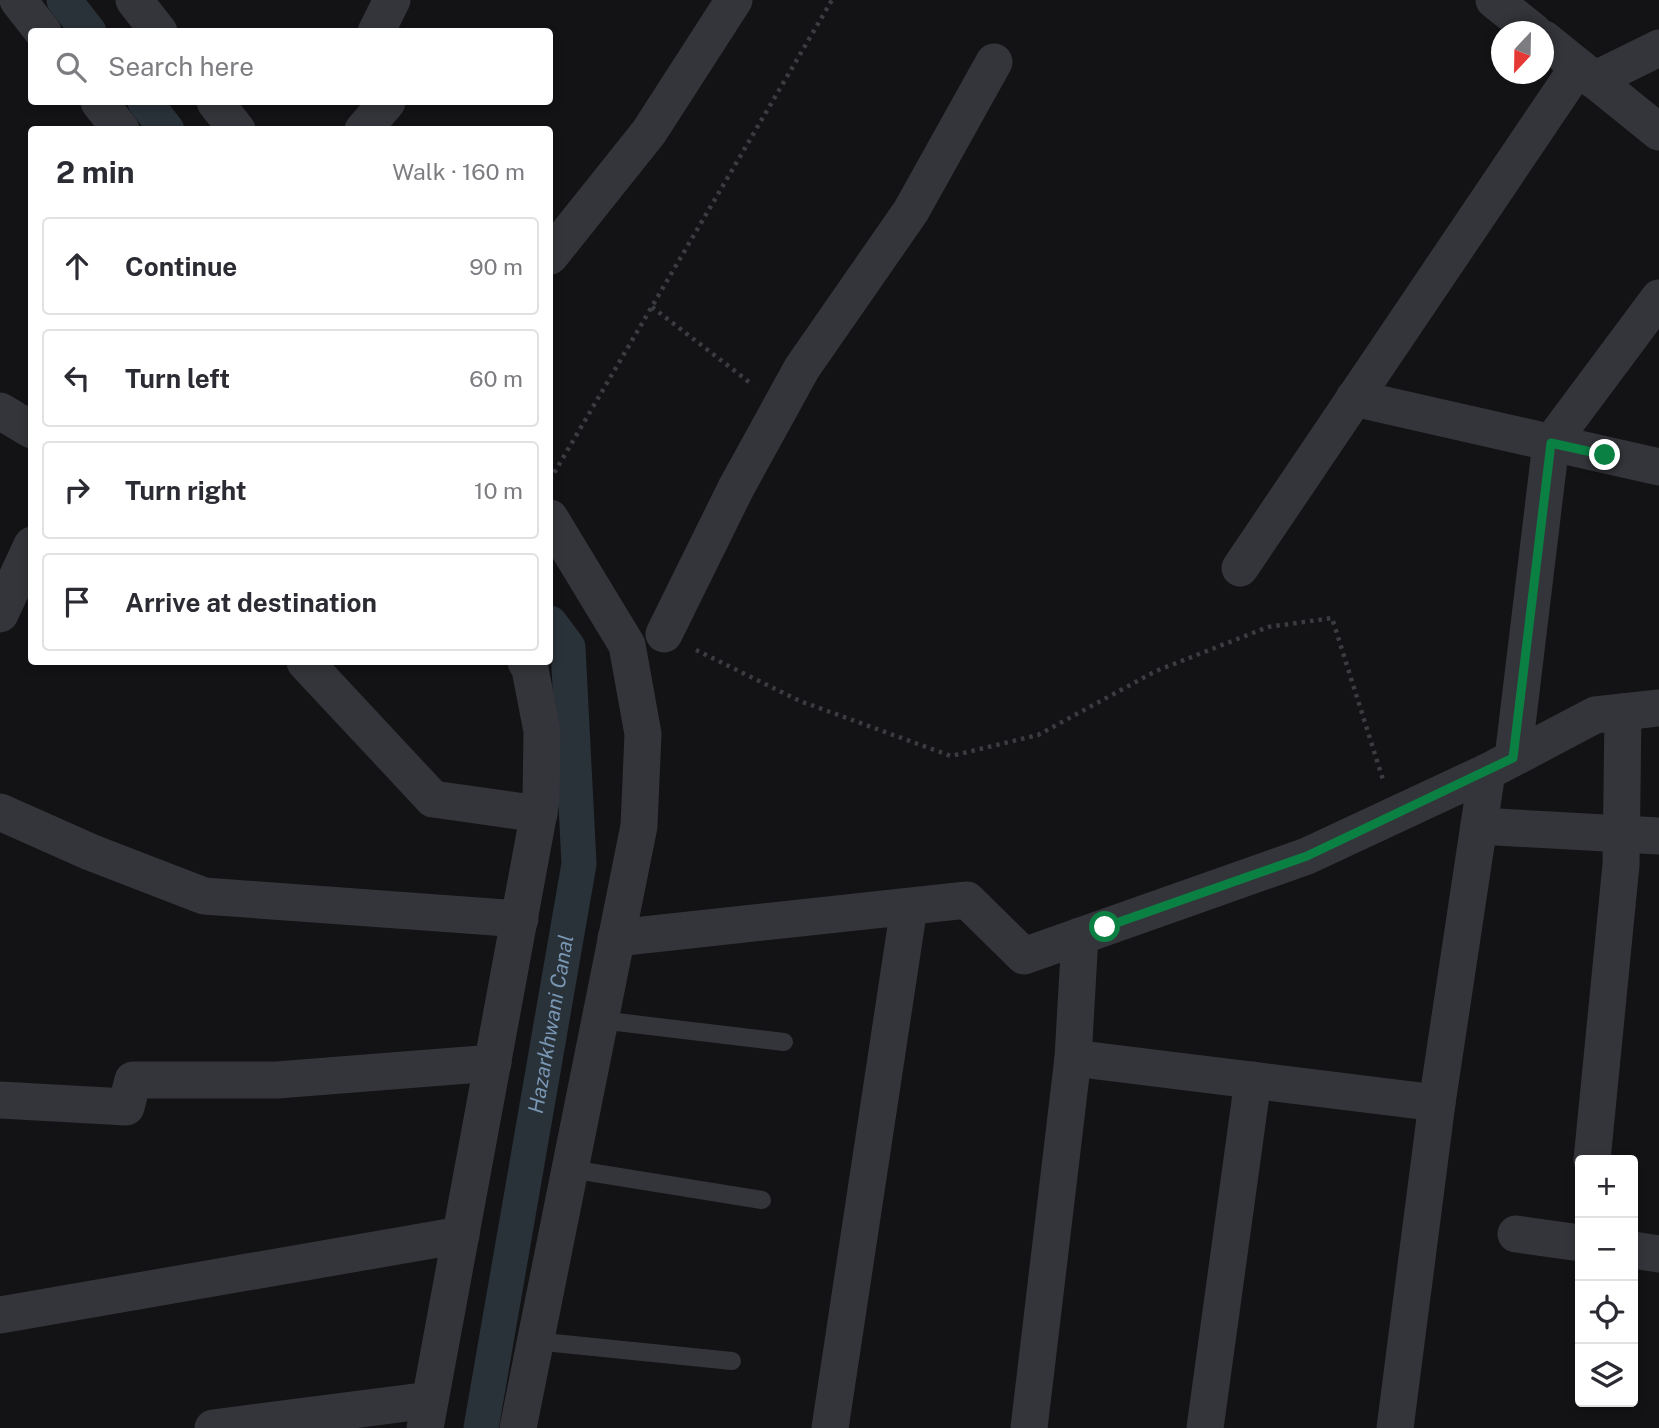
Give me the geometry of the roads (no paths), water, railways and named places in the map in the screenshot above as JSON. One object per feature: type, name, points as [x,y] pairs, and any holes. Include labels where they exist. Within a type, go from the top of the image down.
[{"type":"street","points":[[19,0],[40,28]]},
{"type":"street","points":[[135,0],[156,28]]},
{"type":"street","points":[[378,28],[392,0]]},
{"type":"street","points":[[553,252],[649,132],[734,0]]},
{"type":"street","points":[[1494,0],[1520,21]]},
{"type":"street","points":[[1554,47],[1659,132]]},
{"type":"street","points":[[1240,568],[1354,398],[1586,74],[1659,48]]},
{"type":"street","points":[[664,634],[736,488],[802,368],[911,211],[994,62]]},
{"type":"street","points":[[101,105],[118,126]]},
{"type":"street","points":[[217,105],[234,126]]},
{"type":"street","points":[[366,126],[384,105]]},
{"type":"street","points":[[1395,1428],[1437,1103],[1479,826],[1500,765],[1551,443],[1659,298]]},
{"type":"street","points":[[1354,398],[1659,467]]},
{"type":"street","points":[[0,411],[28,428]]},
{"type":"street","points":[[517,1428],[639,826],[643,734],[626,645],[553,523]]},
{"type":"street","points":[[0,614],[28,554]]},
{"type":"street","points":[[307,665],[433,799],[539,814]]},
{"type":"street","points":[[213,1428],[428,1414],[541,801],[542,731],[528,665]]},
{"type":"street","points":[[616,938],[967,900],[1024,956],[1307,856],[1500,765],[1595,715],[1659,708]]},
{"type":"street","points":[[1592,1155],[1621,865],[1623,712]]},
{"type":"street","points":[[0,812],[90,852],[204,896],[520,919]]},
{"type":"street","points":[[1479,826],[1659,836]]},
{"type":"street","points":[[830,1428],[909,906]]},
{"type":"street","points":[[1029,1428],[1073,1058],[1080,936]]},
{"type":"street","points":[[1073,1058],[1437,1103]]},
{"type":"street","points":[[0,1100],[126,1107],[133,1080],[277,1080],[493,1063]]},
{"type":"street","points":[[1205,1428],[1253,1080]]},
{"type":"street","points":[[1516,1234],[1575,1242]]},
{"type":"street","points":[[0,1315],[461,1235]]},
{"type":"street","points":[[1638,1252],[1659,1254]]},
{"type":"lane","points":[[600,1020],[785,1042]]},
{"type":"lane","points":[[570,1168],[762,1200]]},
{"type":"lane","points":[[534,1341],[732,1361]]},
{"type":"waterway","name":"Hazarkhwani Canal","points":[[64,0],[86,28]]},
{"type":"waterway","name":"Hazarkhwani Canal","points":[[147,105],[164,126]]},
{"type":"waterway","name":"Hazarkhwani Canal","points":[[481,1428],[579,864],[568,647],[553,627]]}]
